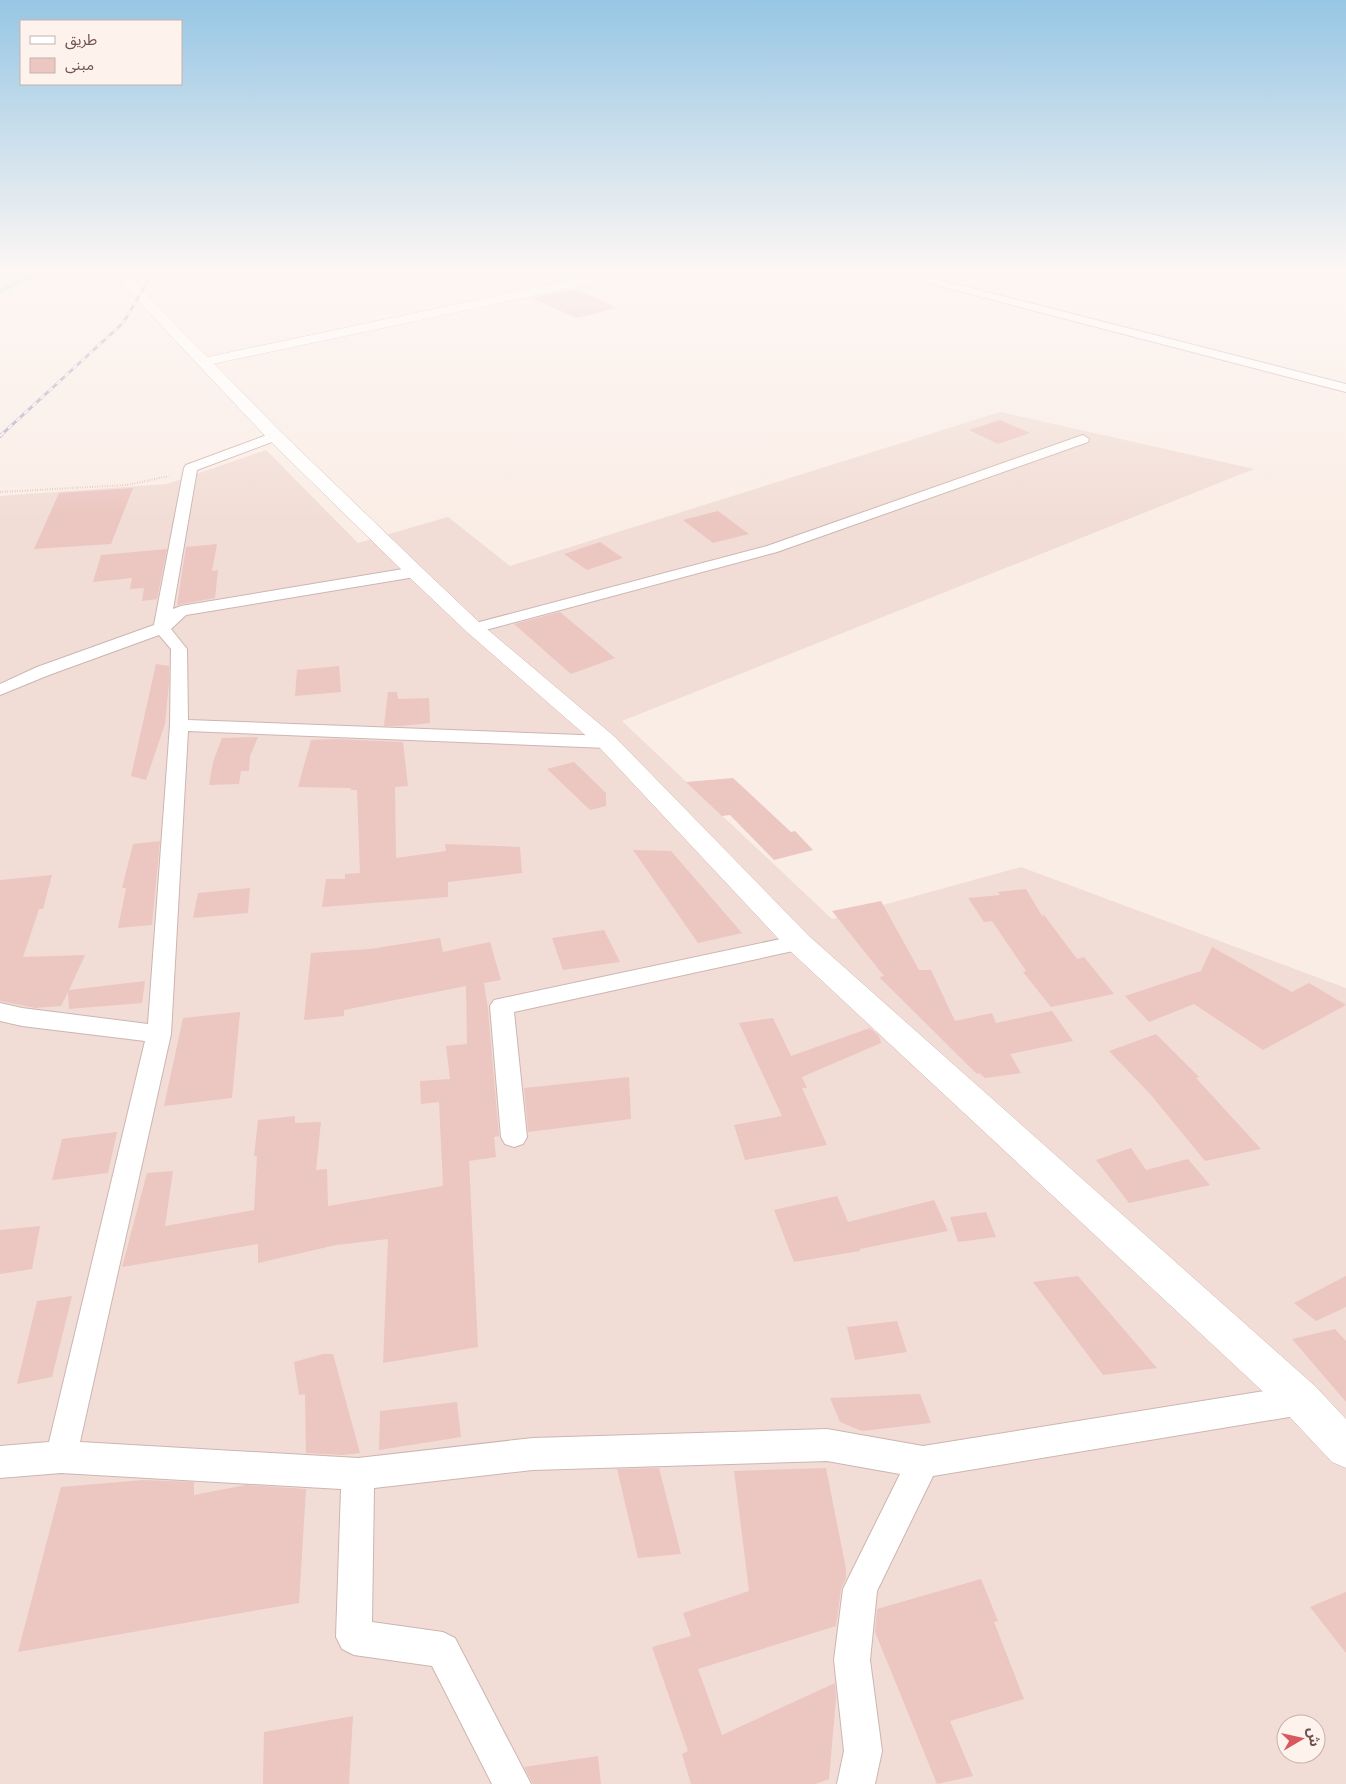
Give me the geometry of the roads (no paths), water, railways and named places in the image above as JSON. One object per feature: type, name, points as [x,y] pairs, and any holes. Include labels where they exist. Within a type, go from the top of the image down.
[{"type":"main road","points":[[196,354],[275,436],[474,628],[607,742],[799,943],[1301,1400],[1346,1448]]},
{"type":"main road","points":[[203,362],[240,354]]},
{"type":"street","points":[[1215,354],[1346,388]]},
{"type":"street","points":[[61,1457],[159,1034],[179,725],[179,649],[162,628],[191,468],[275,436]]},
{"type":"street","points":[[474,628],[772,549],[1083,439]]},
{"type":"street","points":[[0,690],[43,671],[162,628],[181,612],[415,572]]},
{"type":"street","points":[[179,725],[607,742]]},
{"type":"street","points":[[514,1137],[502,1006],[799,943]]},
{"type":"street","points":[[0,1012],[22,1017],[159,1034]]},
{"type":"street","points":[[0,1462],[61,1457],[358,1474],[533,1454],[827,1445],[923,1462],[1301,1400]]},
{"type":"street","points":[[856,1784],[863,1751],[852,1660],[860,1589],[923,1462]]},
{"type":"street","points":[[358,1474],[354,1637],[443,1650],[512,1784]]},
{"type":"railway","points":[[1,435],[89,354]]}]
